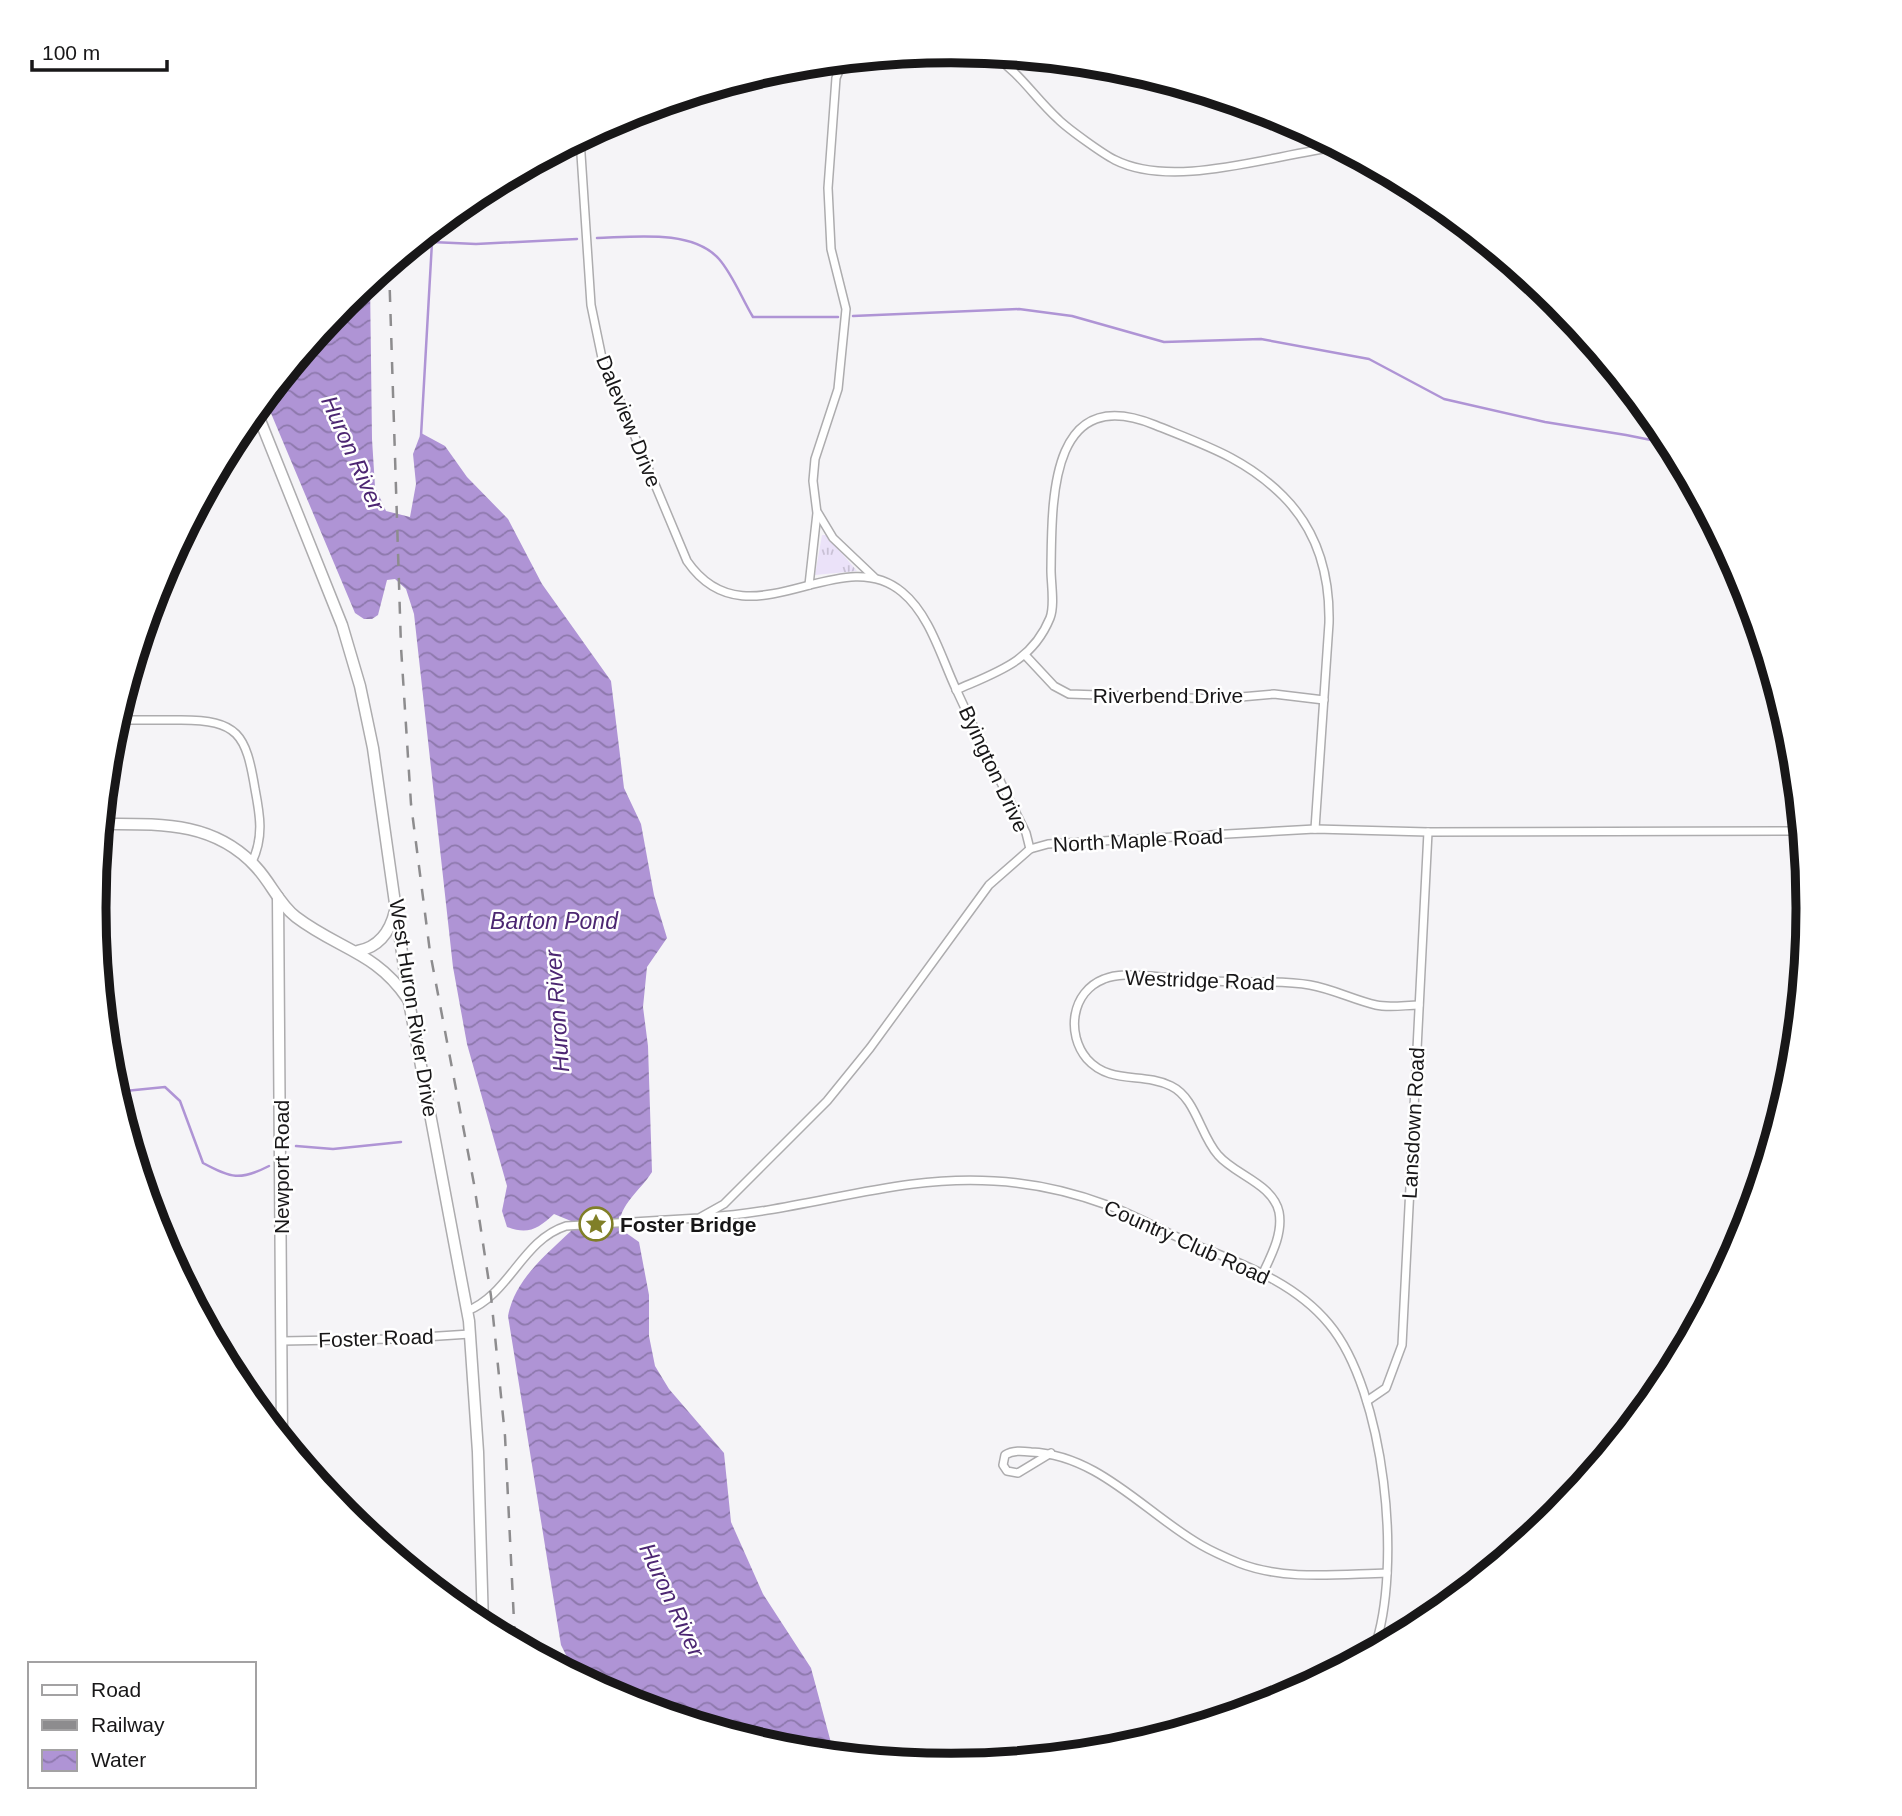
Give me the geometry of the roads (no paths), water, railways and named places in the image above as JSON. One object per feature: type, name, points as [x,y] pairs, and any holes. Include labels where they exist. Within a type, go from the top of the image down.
[{"type":"street","points":[[1005,65],[1030,85],[1059,120],[1114,160],[1144,169],[1169,170],[1324,149]]},
{"type":"street","points":[[836,78],[839,70]]},
{"type":"street","points":[[809,585],[817,513],[813,481],[815,459],[838,389],[846,309],[831,249],[828,188],[836,71]]},
{"type":"street","name":"Daleview Drive","points":[[581,148],[592,305],[601,358],[687,561],[700,580],[718,592],[742,597],[874,577]]},
{"type":"street","points":[[956,690],[1026,656],[1051,616],[1056,492],[1068,441],[1081,426],[1108,414],[1137,418],[1223,452],[1255,469],[1286,499],[1311,535],[1322,559],[1329,589],[1315,829]]},
{"type":"street","name":"West Huron River Drive","points":[[261,422],[342,625],[360,686],[397,904],[409,1002],[467,1311],[478,1452],[483,1611]]},
{"type":"street","name":"Byington Drive","points":[[817,513],[833,538],[874,577],[901,590],[916,606],[1026,833],[1030,849]]},
{"type":"street","name":"Riverbend Drive","points":[[1026,656],[1054,686],[1069,694],[1207,699],[1274,694],[1324,700]]},
{"type":"street","points":[[128,720],[216,720],[233,730],[246,749],[261,827],[259,848],[252,862]]},
{"type":"street","points":[[111,824],[192,828],[212,835],[252,862],[293,915],[312,928],[358,951],[393,978],[409,1002]]},
{"type":"street","name":"North Maple Road","points":[[467,1311],[501,1287],[543,1237],[566,1226],[699,1218],[732,1198],[827,1101],[870,1048],[989,885],[1030,849],[1048,844],[1315,829],[1427,832],[1792,831]]},
{"type":"street","name":"Lansdown Road","points":[[1367,1401],[1386,1388],[1402,1345],[1427,832]]},
{"type":"street","name":"Newport Road","points":[[278,897],[282,1423]]},
{"type":"street","points":[[358,951],[379,942],[392,925],[397,904]]},
{"type":"street","name":"Westridge Road","points":[[1263,1273],[1279,1232],[1279,1212],[1273,1199],[1262,1187],[1222,1160],[1210,1147],[1185,1097],[1172,1086],[1110,1076],[1086,1057],[1074,1034],[1073,1015],[1079,1003],[1090,988],[1104,978],[1131,975],[1202,981],[1277,981],[1311,985],[1379,1006],[1419,1005]]},
{"type":"street","name":"Country Club Road","points":[[699,1218],[775,1211],[941,1179],[995,1181],[1048,1189],[1108,1205],[1263,1273],[1309,1304],[1329,1324],[1367,1401],[1382,1473],[1387,1573],[1385,1602],[1376,1638]]},
{"type":"street","name":"Foster Road","points":[[282,1341],[393,1339],[470,1334]]},
{"type":"street","points":[[1051,1453],[1018,1473],[1007,1471],[1003,1465],[1009,1452],[1051,1453],[1077,1461],[1201,1545],[1241,1564],[1272,1572],[1296,1574],[1387,1573]]},
{"type":"water","name":"Barton Pond","points":[[370,295],[375,487],[386,511],[410,517],[416,484],[413,454],[421,433],[445,446],[467,477],[508,519],[542,584],[611,681],[624,788],[641,824],[654,895],[667,938],[647,967],[643,1007],[648,1046],[652,1172],[626,1205],[619,1228],[639,1242],[649,1295],[649,1336],[655,1366],[669,1389],[724,1453],[731,1522],[763,1594],[811,1668],[831,1744],[786,1737],[679,1708],[628,1689],[570,1662],[561,1645],[508,1316],[524,1279],[571,1231],[571,1221],[554,1214],[532,1229],[507,1227],[502,1211],[507,1186],[467,1044],[453,967],[414,614],[406,589],[395,579],[387,580],[378,615],[372,619],[364,619],[355,613],[269,410],[316,351]]},
{"type":"waterway","points":[[597,238],[662,237],[694,243],[708,249],[724,265],[753,317],[838,317]]},
{"type":"waterway","points":[[432,242],[476,244],[577,239]]},
{"type":"waterway","points":[[421,436],[432,242]]},
{"type":"waterway","points":[[853,316],[1019,309],[1072,316],[1164,342],[1261,339],[1369,359],[1444,399],[1545,422],[1655,441]]},
{"type":"waterway","points":[[126,1091],[165,1087],[180,1101],[203,1163],[236,1176],[250,1174],[269,1166]]},
{"type":"waterway","points":[[296,1146],[333,1149],[401,1142]]},
{"type":"railway","points":[[389,277],[401,647],[411,804],[430,952],[474,1184],[491,1296],[505,1436],[514,1631]]},
{"type":"place","name":"Foster Bridge","points":[[596,1224]]},
{"type":"water label","name":"Huron River","points":[[353,453]]},
{"type":"water label","name":"Huron River","points":[[557,1011]]},
{"type":"water label","name":"Huron River","points":[[672,1600]]}]
